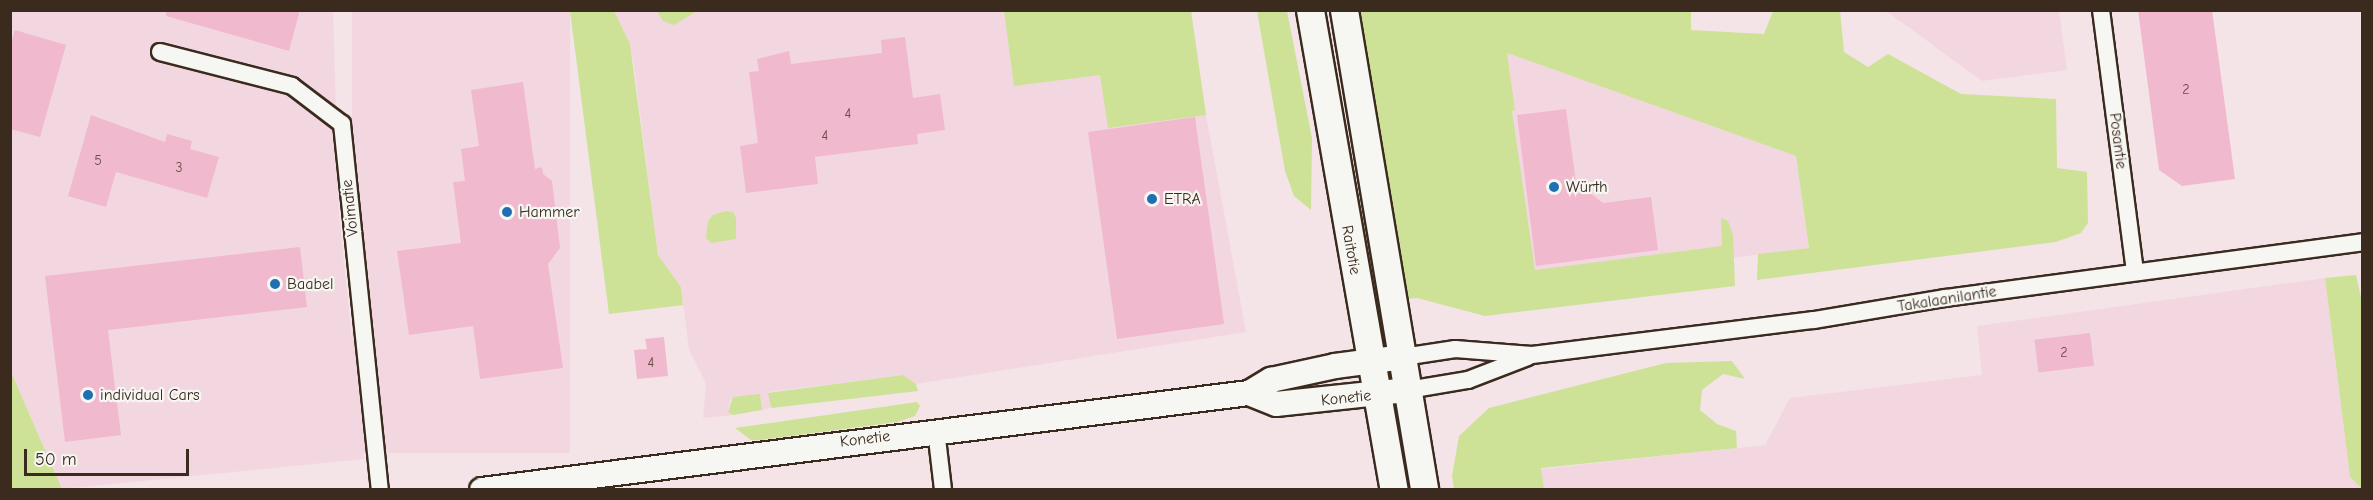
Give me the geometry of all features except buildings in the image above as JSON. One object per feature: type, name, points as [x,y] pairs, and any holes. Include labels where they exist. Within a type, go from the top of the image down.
[{"type":"main road","name":"Raitotie","points":[[1310,10],[1394,489]]},
{"type":"main road","name":"Raitotie","points":[[1344,10],[1424,489]]},
{"type":"street","name":"Posantie","points":[[2101,10],[2135,272]]},
{"type":"street","name":"Voimatie","points":[[160,52],[292,86],[342,124],[380,489]]},
{"type":"street","name":"Takalaanilantie","points":[[1403,357],[1455,350],[1532,355],[1814,320],[2135,272],[2362,242]]},
{"type":"street","name":"Takalaanilantie","points":[[1408,390],[1468,380],[1532,355]]},
{"type":"street","name":"Konetie","points":[[482,489],[936,430],[1249,393],[1271,380],[1403,357]]},
{"type":"street","name":"Konetie","points":[[1249,393],[1276,404],[1408,390]]},
{"type":"street","points":[[936,430],[943,489]]},
{"type":"shaded area","points":[[11,11],[333,11],[339,213],[364,459],[62,489],[11,372]]},
{"type":"shaded area","points":[[352,11],[570,11],[570,453],[352,453]]},
{"type":"shaded area","points":[[614,11],[1191,11],[1206,115],[1246,332],[916,384],[903,375],[769,392],[772,408],[762,410],[760,395],[730,400],[728,412],[733,415],[703,418],[706,383],[689,350],[681,287],[658,255],[633,58]]},
{"type":"shaded area","points":[[1886,11],[2059,11],[2067,70],[1982,81]]},
{"type":"shaded area","points":[[1507,53],[1796,156],[1809,248],[1487,289]]},
{"type":"shaded area","points":[[2325,278],[2350,477],[2362,489],[1544,490],[1541,469],[1765,445],[1790,398],[1982,375],[1977,326]]},
{"type":"green space","points":[[570,11],[614,11],[630,44],[658,255],[681,287],[683,305],[609,314]]},
{"type":"green space","points":[[657,11],[697,11],[674,25],[663,21]]},
{"type":"green space","points":[[1004,11],[1191,11],[1206,115],[1108,128],[1100,75],[1014,86]]},
{"type":"green space","points":[[1257,11],[1287,11],[1312,138],[1311,210],[1294,196],[1285,171]]},
{"type":"green space","points":[[1354,11],[1691,11],[1691,30],[1764,34],[1773,11],[1840,11],[1844,52],[1868,67],[1888,54],[1961,94],[2056,99],[2057,168],[2087,172],[2088,223],[2081,233],[2056,242],[1757,280],[1758,254],[1809,248],[1796,156],[1507,53],[1515,110],[1512,111],[1535,270],[1722,246],[1721,218],[1728,221],[1733,235],[1735,286],[1485,316],[1417,298],[1406,299]]},
{"type":"green space","points":[[726,211],[733,212],[736,218],[736,239],[711,243],[706,238],[708,221],[713,215]]},
{"type":"green space","points":[[2356,275],[2362,302],[2362,489],[2350,477],[2325,278]]},
{"type":"green space","points":[[1732,361],[1745,379],[1723,374],[1702,390],[1700,410],[1717,424],[1736,431],[1737,448],[1541,468],[1544,489],[1454,489],[1452,476],[1459,436],[1489,408],[1666,363]]},
{"type":"green space","points":[[11,372],[62,489],[11,489]]},
{"type":"green space","points":[[903,375],[916,384],[918,391],[772,408],[768,393]]},
{"type":"green space","points":[[760,394],[762,410],[733,415],[728,412],[733,397]]},
{"type":"green space","points":[[917,402],[920,406],[915,416],[897,422],[760,440],[751,440],[735,428]]},
{"type":"place","name":"Würth","points":[[1554,187]]},
{"type":"place","name":"ETRA","points":[[1152,199]]},
{"type":"place","name":"Hammer","points":[[507,212]]},
{"type":"place","name":"Baabel","points":[[275,284]]},
{"type":"place","name":"individual Cars","points":[[88,395]]}]
